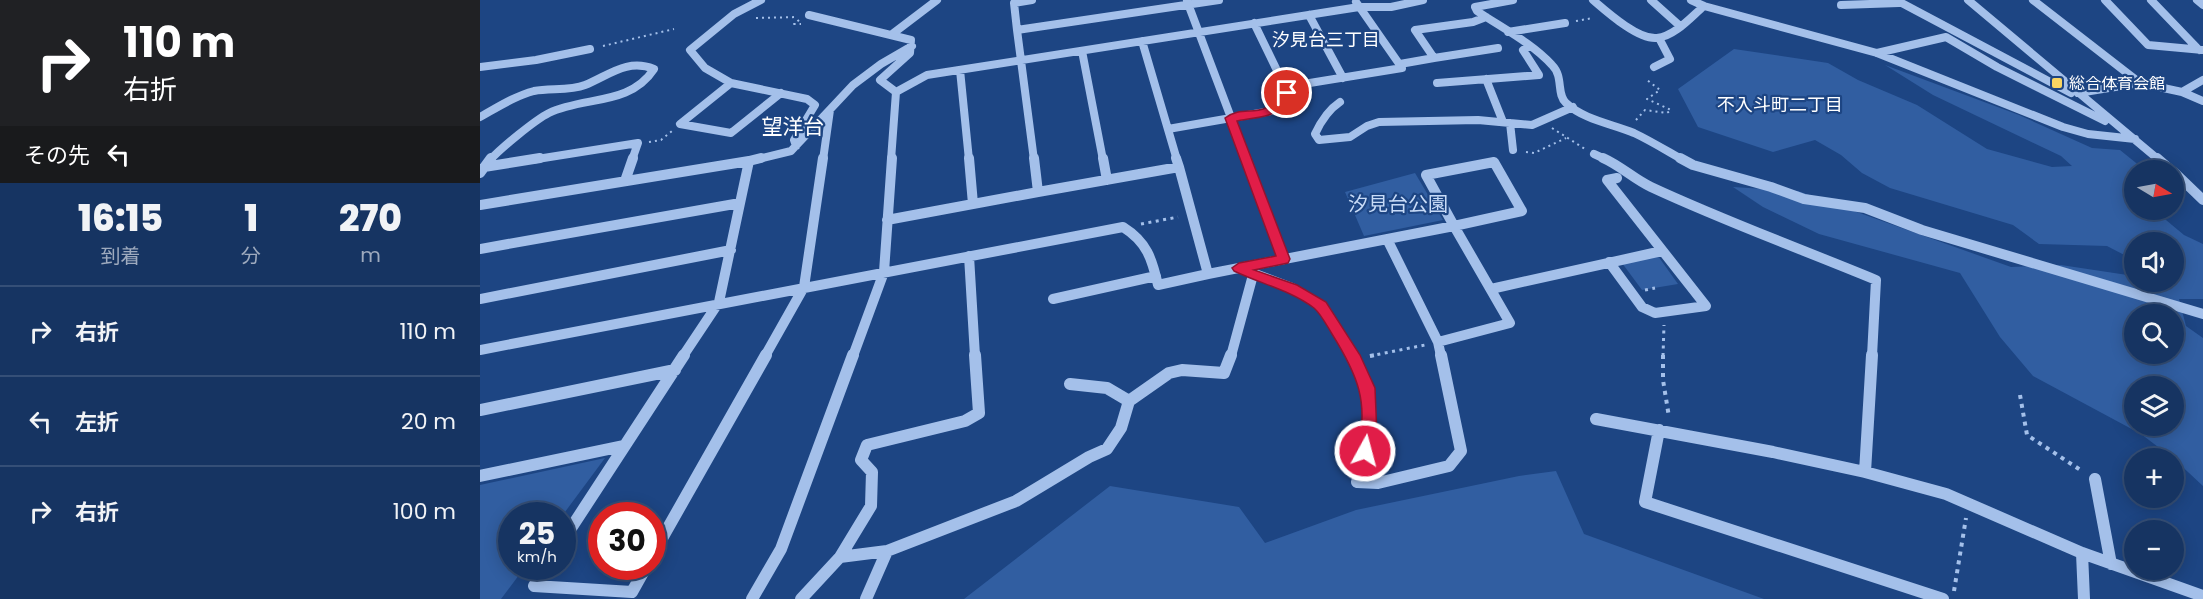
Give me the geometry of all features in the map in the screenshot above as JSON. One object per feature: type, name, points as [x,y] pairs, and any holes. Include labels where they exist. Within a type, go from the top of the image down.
[{"type":"street","points":[[761,0],[734,14],[690,50],[705,68],[731,82],[807,99],[815,105],[794,140],[796,146]]},
{"type":"street","points":[[891,36],[937,0]]},
{"type":"street","points":[[1032,0],[1014,3],[1038,192]]},
{"type":"street","points":[[1017,30],[1219,0]]},
{"type":"street","points":[[1513,0],[1476,7],[1477,11],[1554,66],[1560,77],[1561,94],[1566,104],[1607,125],[1627,131],[1693,165],[1771,187],[1804,199],[1865,208],[1922,230],[2203,314]]},
{"type":"street","points":[[1593,0],[1610,15],[1649,38],[1659,38],[1680,26],[1704,6]]},
{"type":"street","points":[[1651,0],[1680,26]]},
{"type":"street","points":[[1691,0],[1704,6],[1877,53],[2014,109],[2088,134],[2135,139]]},
{"type":"street","points":[[1968,0],[2159,160]]},
{"type":"street","points":[[2033,0],[2140,83]]},
{"type":"street","points":[[2105,0],[2148,45],[2201,50]]},
{"type":"street","points":[[2151,0],[2201,50]]},
{"type":"street","points":[[2197,0],[2203,5]]},
{"type":"street","points":[[752,599],[781,549],[884,272],[896,92],[909,82],[927,75],[1309,15],[1357,3],[1391,7],[1419,1]]},
{"type":"street","points":[[1841,5],[1898,1],[2090,103]]},
{"type":"street","points":[[1187,3],[1284,259]]},
{"type":"street","points":[[1285,87],[1402,68],[1357,3]]},
{"type":"street","points":[[1309,15],[1343,78]]},
{"type":"street","points":[[806,16],[911,40],[910,53],[880,80],[896,92]]},
{"type":"street","points":[[1434,58],[1415,30],[1473,22],[1486,17]]},
{"type":"street","points":[[1168,129],[1271,111],[1279,107],[1287,93],[1254,23]]},
{"type":"street","points":[[1508,32],[1564,23]]},
{"type":"street","points":[[1877,53],[1946,37],[1997,67],[2103,120],[2118,125]]},
{"type":"street","points":[[1654,67],[1670,59],[1659,38]]},
{"type":"street","points":[[1142,41],[1208,274]]},
{"type":"street","points":[[480,205],[749,161],[791,151],[853,85],[880,64],[912,46]]},
{"type":"street","points":[[1437,83],[1539,75],[1523,50],[1528,46]]},
{"type":"street","points":[[1400,64],[1498,48]]},
{"type":"street","points":[[480,67],[537,60],[590,49]]},
{"type":"street","points":[[1082,51],[1107,180]]},
{"type":"street","points":[[480,117],[518,96],[536,91],[583,86],[620,68],[639,65],[654,69],[651,76],[637,87],[619,95],[554,111],[539,119],[499,149],[482,170]]},
{"type":"street","points":[[960,70],[973,204]]},
{"type":"street","points":[[1486,79],[1507,123],[1513,150]]},
{"type":"street","points":[[2182,92],[2203,80]]},
{"type":"street","points":[[680,124],[731,82]]},
{"type":"street","points":[[2078,93],[2140,83],[2182,92],[2203,101]]},
{"type":"street","points":[[680,124],[732,133],[781,93]]},
{"type":"street","points":[[1340,102],[1329,109],[1319,123],[1315,134],[1319,140],[1350,137],[1366,126],[1379,122],[1432,119],[1532,125],[1573,107]]},
{"type":"street","points":[[666,531],[804,286],[830,110]]},
{"type":"street","points":[[482,170],[638,143],[626,181]]},
{"type":"street","points":[[1594,154],[1621,166],[1657,190],[1737,225],[1767,235],[1875,280],[1865,472]]},
{"type":"street","points":[[576,520],[719,302],[749,161]]},
{"type":"street","points":[[480,350],[719,302],[1123,226],[1138,236],[1150,249],[1158,285],[1454,226],[1522,211],[1494,162],[1426,175],[1454,226],[1510,323],[1438,342]]},
{"type":"street","points":[[888,220],[1179,167]]},
{"type":"street","points":[[1609,262],[1642,307],[1656,313],[1706,306],[1607,180],[1617,178]]},
{"type":"street","points":[[2184,182],[2203,200]]},
{"type":"street","points":[[480,249],[740,203]]},
{"type":"street","points":[[1239,268],[1292,288],[1321,306],[1355,359],[1368,388],[1369,436],[1357,482],[1378,483],[1449,466],[1461,451],[1438,342],[1386,239]]},
{"type":"street","points":[[480,299],[731,250]]},
{"type":"street","points":[[1491,289],[1662,251]]},
{"type":"street","points":[[801,599],[840,557],[871,506],[872,472],[861,460],[867,444],[965,421],[978,413],[969,256]]},
{"type":"street","points":[[840,557],[887,551],[1016,501],[1089,457],[1107,449],[1121,428],[1128,401],[1169,374],[1182,370],[1224,373],[1229,364],[1253,275]]},
{"type":"street","points":[[1053,299],[1156,276]]},
{"type":"street","points":[[480,410],[675,370]]},
{"type":"street","points":[[1070,384],[1107,388],[1128,401]]},
{"type":"street","points":[[1596,419],[1865,472],[1946,494],[2082,553],[2203,596]]},
{"type":"street","points":[[1665,431],[1645,502],[1943,598]]},
{"type":"street","points":[[480,476],[623,446]]},
{"type":"street","points":[[2095,479],[2111,564]]},
{"type":"street","points":[[866,599],[878,578],[887,551]]},
{"type":"street","points":[[2082,553],[2084,599]]},
{"type":"street","points":[[538,580],[534,586],[632,592],[639,580]]},
{"type":"path","points":[[734,14],[742,18],[806,16]]},
{"type":"path","points":[[1564,23],[1610,15]]},
{"type":"path","points":[[590,49],[674,29]]},
{"type":"path","points":[[1627,131],[1644,110],[1667,113],[1671,110],[1647,99],[1660,90],[1643,76],[1654,67]]},
{"type":"path","points":[[1542,121],[1594,154]]},
{"type":"path","points":[[638,143],[661,140],[680,124]]},
{"type":"path","points":[[1123,226],[1192,215]]},
{"type":"path","points":[[1664,312],[1665,431]]},
{"type":"path","points":[[1355,359],[1438,342]]},
{"type":"path","points":[[2020,395],[2027,435],[2059,458],[2095,479]]},
{"type":"path","points":[[1943,598],[1953,597],[1968,504]]},
{"type":"green space","points":[[1734,49],[1828,63],[1858,80],[1917,105],[1987,149],[2052,167],[2072,166],[2061,156],[1933,95],[1885,65],[2019,115],[2092,148],[2120,150],[2132,160],[2124,160],[2124,220],[2166,220],[2180,232],[2124,232],[2124,255],[2107,246],[2039,244],[2013,225],[1890,188],[1862,173],[1841,155],[1815,140],[1773,152],[1698,127],[1678,89]]},
{"type":"green space","name":"汐見台公園","points":[[1415,173],[1443,220],[1364,236],[1345,192]]},
{"type":"green space","points":[[1733,187],[1798,191],[2011,267],[2061,265],[2124,274],[2124,292],[2184,292],[2184,235],[2203,244],[2203,299],[2179,299],[2180,304],[2124,304],[2124,364],[2184,364],[2184,318],[2186,326],[2203,338],[2203,486],[2184,468],[2184,448],[2159,448],[2144,436],[2184,436],[2184,376],[2124,376],[2124,425],[2033,376],[2000,337],[1960,273],[1819,234],[1763,207]]},
{"type":"green space","points":[[1658,256],[1678,284],[1642,290],[1622,263]]},
{"type":"green space","points":[[605,458],[572,502],[498,502],[498,580],[515,580],[501,599],[480,599],[480,485]]},
{"type":"green space","points":[[1556,471],[1584,534],[1764,599],[964,599],[1110,486],[1239,507],[1265,543],[1356,510],[1519,476]]},
{"type":"place","name":"総合体育会館","points":[[2057,83]]},
{"type":"district","name":"汐見台三丁目","points":[[1326,39]]},
{"type":"district","name":"不入斗町二丁目","points":[[1780,104]]},
{"type":"district","name":"望洋台","points":[[793,126]]},
{"type":"route","points":[[1287,93],[1279,107],[1271,111],[1231,118],[1284,259],[1239,268],[1292,288],[1321,306],[1355,359],[1368,388],[1369,436],[1365,451]]}]
